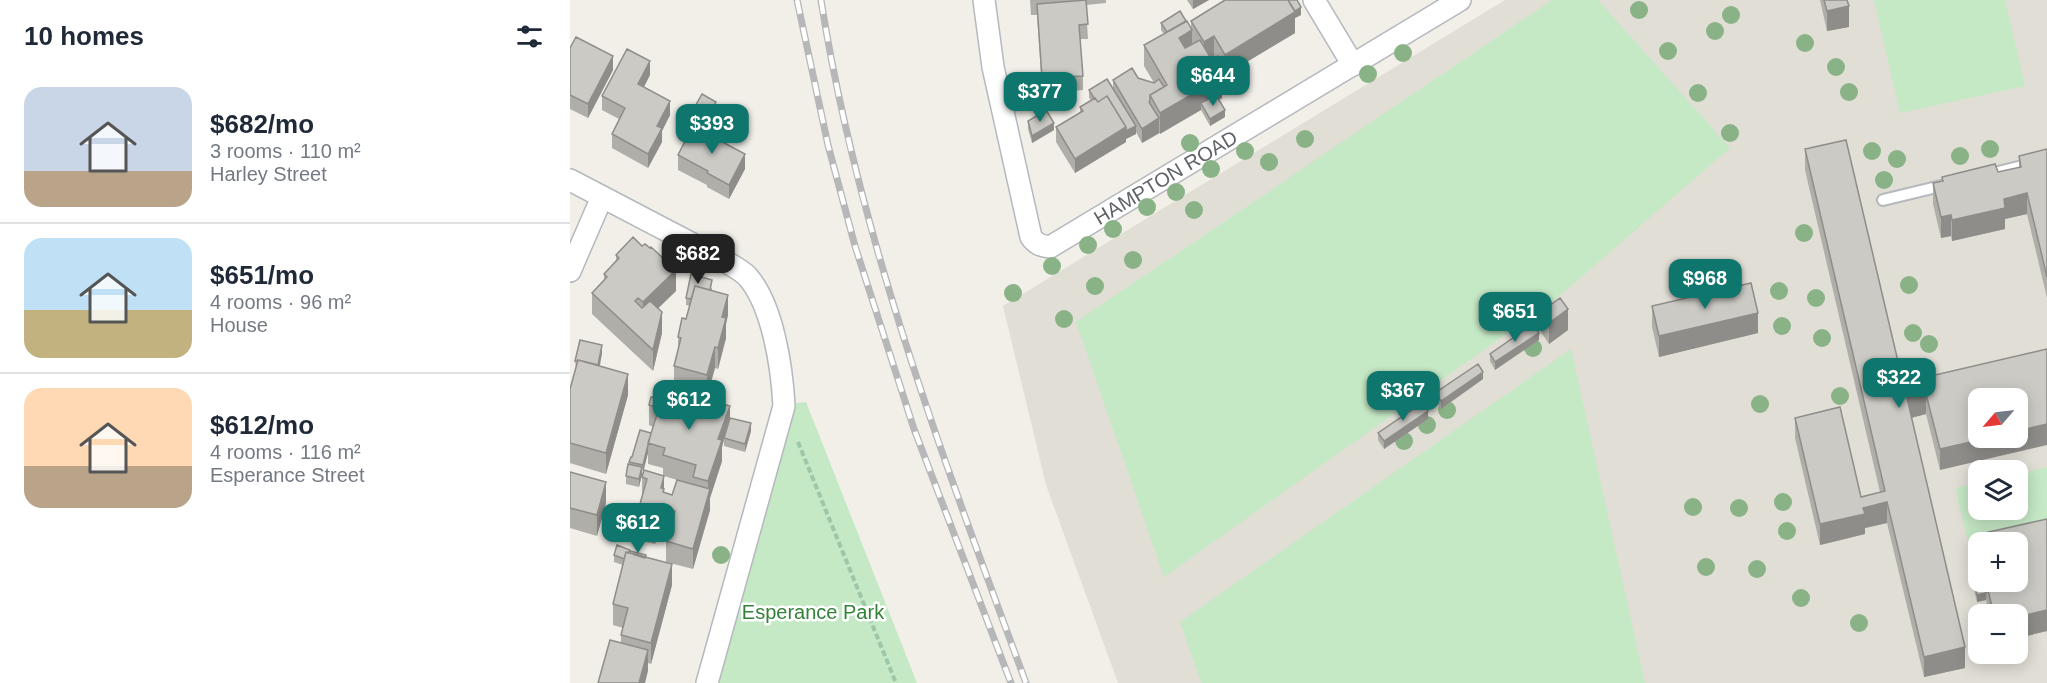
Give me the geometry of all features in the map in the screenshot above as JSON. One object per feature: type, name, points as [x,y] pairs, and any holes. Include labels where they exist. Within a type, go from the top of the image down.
[{"type":"street","name":"HAMPTON ROAD","points":[[984,0],[991,56],[1031,237],[1035,243],[1050,248],[1460,0]]},
{"type":"street","points":[[1314,0],[1353,65]]},
{"type":"street","points":[[570,180],[734,267],[746,275],[764,304],[782,375],[784,406],[707,683]]},
{"type":"street","points":[[570,271],[602,197]]},
{"type":"lane","points":[[1883,200],[2047,160]]},
{"type":"path","points":[[797,439],[896,683]]},
{"type":"shaded area","points":[[1505,0],[2047,0],[2047,683],[1118,683],[1046,485],[1003,306]]},
{"type":"green space","points":[[1552,0],[1598,0],[1730,148],[1557,298],[1164,577],[1076,322]]},
{"type":"green space","points":[[1874,0],[2005,0],[2025,86],[1900,113]]},
{"type":"green space","points":[[1571,349],[1645,683],[1201,683],[1180,622]]},
{"type":"green space","name":"Esperance Park","points":[[806,402],[917,683],[719,683],[796,403]]},
{"type":"green space","points":[[2047,467],[2047,523],[2008,532],[1968,532],[1968,541],[1955,488],[1968,485],[1968,520],[2028,520],[2028,472]]},
{"type":"building","points":[[1086,0],[1088,24],[1079,25],[1083,76],[1042,78],[1037,4]]},
{"type":"building","points":[[1225,0],[1288,0],[1295,12],[1225,55],[1214,36],[1204,42],[1191,21]]},
{"type":"building","points":[[1288,0],[1297,0],[1301,7],[1295,11]]},
{"type":"building","points":[[1824,0],[1847,0],[1849,6],[1827,11]]},
{"type":"building","points":[[1180,11],[1186,21],[1167,32],[1161,23]]},
{"type":"building","points":[[1187,21],[1192,30],[1179,38],[1185,48],[1200,40],[1222,77],[1160,113],[1150,95],[1167,85],[1144,45]]},
{"type":"building","points":[[576,37],[613,56],[588,104],[570,95],[570,48]]},
{"type":"building","points":[[627,49],[650,61],[638,84],[670,101],[657,126],[662,128],[648,154],[612,134],[625,108],[602,96]]},
{"type":"building","points":[[1218,56],[1223,64],[1218,68],[1212,59]]},
{"type":"building","points":[[1132,68],[1138,78],[1154,83],[1159,79],[1164,87],[1150,95],[1149,102],[1159,118],[1142,129],[1113,80]]},
{"type":"building","points":[[1107,79],[1136,126],[1126,131],[1126,127],[1107,96],[1098,102],[1089,90]]},
{"type":"building","points":[[1042,85],[1060,85],[1061,94],[1043,95]]},
{"type":"building","points":[[702,94],[716,102],[701,130],[693,126],[692,130],[684,126]]},
{"type":"building","points":[[1216,95],[1225,110],[1210,119],[1201,103]]},
{"type":"building","points":[[1107,96],[1126,127],[1075,159],[1056,127],[1083,111],[1080,107],[1095,98],[1098,102]]},
{"type":"building","points":[[1046,110],[1054,123],[1032,136],[1028,121]]},
{"type":"building","points":[[693,126],[745,154],[729,185],[678,155]]},
{"type":"building","points":[[1846,140],[1904,387],[1923,383],[1922,378],[2047,349],[2047,424],[2028,429],[2028,388],[1968,388],[1968,443],[1940,449],[1926,394],[1907,398],[1965,647],[1924,657],[1887,502],[1863,508],[1865,514],[1820,524],[1795,418],[1840,407],[1861,497],[1885,491],[1805,149]]},
{"type":"building","points":[[2047,149],[2047,277],[2027,193],[2004,199],[2005,208],[1952,220],[1951,215],[1941,217],[1933,183],[1943,181],[1942,177],[1995,164],[1998,172],[2021,167],[2019,156]]},
{"type":"building","points":[[633,237],[642,246],[645,244],[651,247],[676,270],[643,302],[638,298],[635,301],[642,308],[650,301],[662,312],[653,350],[592,293],[607,277],[604,274],[619,258],[616,255]]},
{"type":"building","points":[[691,274],[712,280],[710,290],[695,286],[691,299],[686,298]]},
{"type":"building","points":[[1751,283],[1758,313],[1659,336],[1652,306]]},
{"type":"building","points":[[695,286],[728,295],[722,317],[726,318],[718,348],[715,347],[707,375],[674,366],[681,338],[678,337],[682,318],[686,319]]},
{"type":"building","points":[[1560,298],[1568,309],[1549,323],[1541,312]]},
{"type":"building","points":[[1533,324],[1539,333],[1495,362],[1490,354]]},
{"type":"building","points":[[580,340],[602,345],[598,365],[575,361]]},
{"type":"building","points":[[578,360],[628,374],[606,453],[570,443],[570,389]]},
{"type":"building","points":[[1478,364],[1483,372],[1441,401],[1435,393]]},
{"type":"building","points":[[657,392],[703,406],[705,399],[730,406],[718,439],[722,440],[708,481],[693,477],[696,465],[663,455],[665,448],[648,443],[659,408],[649,405],[651,397],[656,398]]},
{"type":"building","points":[[1422,403],[1428,411],[1384,441],[1378,433]]},
{"type":"building","points":[[730,418],[751,423],[745,444],[724,438]]},
{"type":"building","points":[[640,430],[651,433],[643,465],[629,462]]},
{"type":"building","points":[[628,464],[642,467],[639,479],[626,476]]},
{"type":"building","points":[[644,470],[664,476],[661,488],[664,489],[663,492],[672,495],[677,480],[710,489],[693,549],[666,541],[675,511],[660,506],[655,524],[636,518],[647,479],[642,477]]},
{"type":"building","points":[[570,472],[606,482],[597,515],[570,508]]},
{"type":"building","points":[[2047,519],[2047,610],[2028,615],[2028,604],[1991,604],[1988,592],[2028,592],[2028,532],[1988,532]]},
{"type":"building","points":[[617,545],[630,550],[626,552],[624,559],[614,555]]},
{"type":"building","points":[[630,551],[646,555],[645,558],[630,553]]},
{"type":"building","points":[[626,552],[672,564],[651,643],[621,635],[628,608],[613,604]]},
{"type":"building","points":[[610,640],[648,650],[639,683],[598,683]]},
{"type":"railway","points":[[797,0],[828,145],[855,246],[914,429],[1011,683]]},
{"type":"railway","points":[[821,0],[837,88],[857,175],[881,261],[935,431],[1026,683]]}]
